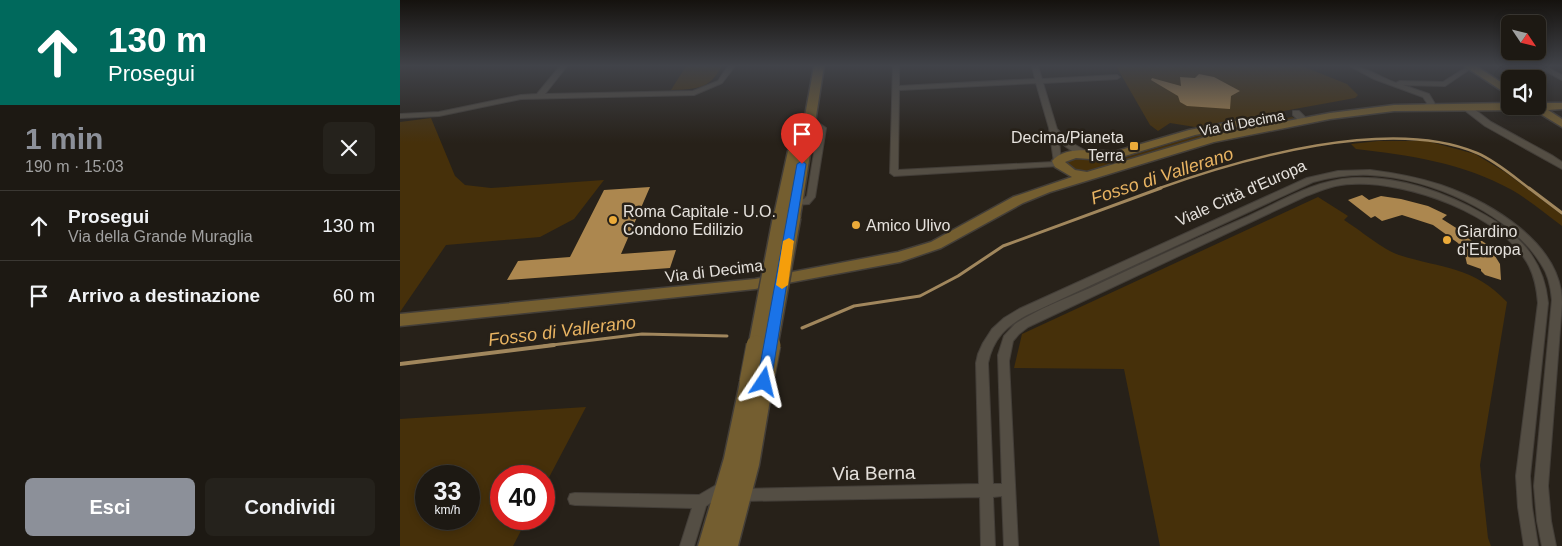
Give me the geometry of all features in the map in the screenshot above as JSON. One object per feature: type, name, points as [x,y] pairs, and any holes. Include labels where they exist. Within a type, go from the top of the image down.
[{"type":"street","points":[[539,97],[543,91]]},
{"type":"street","points":[[400,116],[439,114],[506,99],[698,91]]},
{"type":"street","points":[[790,211],[806,91]]},
{"type":"street","points":[[726,546],[734,490],[814,91]]},
{"type":"street","points":[[896,91],[894,173],[1058,163],[1071,173],[1090,176]]},
{"type":"street","points":[[1043,91],[1053,128],[1058,163],[1058,175],[1045,190]]},
{"type":"street","points":[[1413,91],[1426,96],[1428,104]]},
{"type":"street","name":"Via di Decima","points":[[1058,163],[1069,155],[1113,155],[1210,128],[1428,104],[1466,107],[1501,107]]},
{"type":"street","name":"Via di Decima","points":[[1546,106],[1562,106]]},
{"type":"street","points":[[1466,107],[1484,122],[1539,150],[1562,166]]},
{"type":"street","points":[[1546,112],[1562,124]]},
{"type":"street","name":"Via di Decima","points":[[400,320],[741,286],[869,264],[930,248],[1025,197],[1045,190],[1212,139],[1300,117]]},
{"type":"street","points":[[1053,128],[1067,144],[1085,154]]},
{"type":"street","name":"Viale Città d'Europa","points":[[988,546],[982,363],[987,344],[1002,324],[1023,312],[1317,178],[1355,172],[1402,178],[1452,193],[1498,218],[1531,244],[1546,263],[1555,285],[1558,336],[1541,486],[1544,521],[1549,546]]},
{"type":"street","name":"Viale Città d'Europa","points":[[1011,546],[1003,357],[1006,342],[1016,329],[1196,243],[1328,186],[1365,181],[1407,186],[1454,203],[1494,224],[1522,248],[1535,266],[1542,294],[1523,476],[1525,508],[1531,546]]},
{"type":"street","points":[[1540,326],[1558,336]]},
{"type":"street","points":[[574,499],[701,502],[734,490]]},
{"type":"street","points":[[709,546],[734,490]]},
{"type":"street","name":"Via Berna","points":[[734,490],[1008,490]]},
{"type":"street","points":[[687,546],[701,502]]},
{"type":"shaded area","points":[[1131,91],[1354,91],[1358,95],[1355,98],[1195,127],[1170,123],[1158,131],[1150,125]]},
{"type":"shaded area","points":[[1292,117],[1296,119],[1206,136],[1084,173],[1069,167],[1067,164],[1069,160],[1081,157],[1120,159],[1203,134]]},
{"type":"shaded area","points":[[431,118],[455,176],[465,185],[491,188],[604,180],[574,219],[540,237],[446,245],[400,312],[400,122]]},
{"type":"shaded area","points":[[1378,141],[1427,141],[1475,154],[1505,172],[1562,215],[1562,226],[1512,190],[1475,173],[1416,157],[1356,149],[1351,144]]},
{"type":"shaded area","points":[[1318,197],[1348,216],[1344,220],[1385,248],[1399,255],[1457,270],[1469,275],[1482,281],[1507,302],[1480,465],[1488,538],[1491,546],[1160,546],[1124,369],[1014,368],[1022,334]]},
{"type":"shaded area","points":[[586,407],[555,466],[490,465],[490,530],[521,530],[513,546],[400,546],[400,419]]},
{"type":"building","points":[[1170,91],[1239,91],[1231,96],[1230,109],[1187,106],[1180,102],[1178,96]]},
{"type":"building","name":"Roma Capitale - U.O. Condono Edilizio","points":[[650,187],[621,254],[676,250],[670,268],[507,280],[518,261],[570,257],[604,190]]},
{"type":"building","name":"Giardino d'Europa","points":[[1362,195],[1369,200],[1381,196],[1401,199],[1428,206],[1447,215],[1442,219],[1461,231],[1472,241],[1482,241],[1488,245],[1500,264],[1501,280],[1485,275],[1481,269],[1467,264],[1464,251],[1458,243],[1433,225],[1402,215],[1382,221],[1375,216],[1371,218],[1348,200]]},
{"type":"waterway","name":"Fosso di Vallerano","points":[[1157,189],[1231,165],[1273,154],[1360,140],[1402,139],[1442,143],[1477,153],[1498,165],[1530,189]]},
{"type":"waterway","name":"Fosso di Vallerano","points":[[802,328],[854,306],[920,296],[958,276],[1003,246],[1161,188]]},
{"type":"waterway","name":"Fosso di Vallerano","points":[[1529,188],[1562,213]]},
{"type":"waterway","name":"Fosso di Vallerano","points":[[544,346],[642,334],[727,336]]},
{"type":"waterway","name":"Fosso di Vallerano","points":[[400,364],[554,345]]},
{"type":"slow traffic","points":[[782,285],[789,241]]},
{"type":"place","name":"Decima/Pianeta Terra","points":[[1134,146]]},
{"type":"place","name":"Roma Capitale - U.O. Condono Edilizio","points":[[613,220]]},
{"type":"place","name":"Amico Ulivo","points":[[856,225]]},
{"type":"place","name":"Giardino d'Europa","points":[[1447,240]]},
{"type":"route","points":[[764,382],[802,164]]}]
